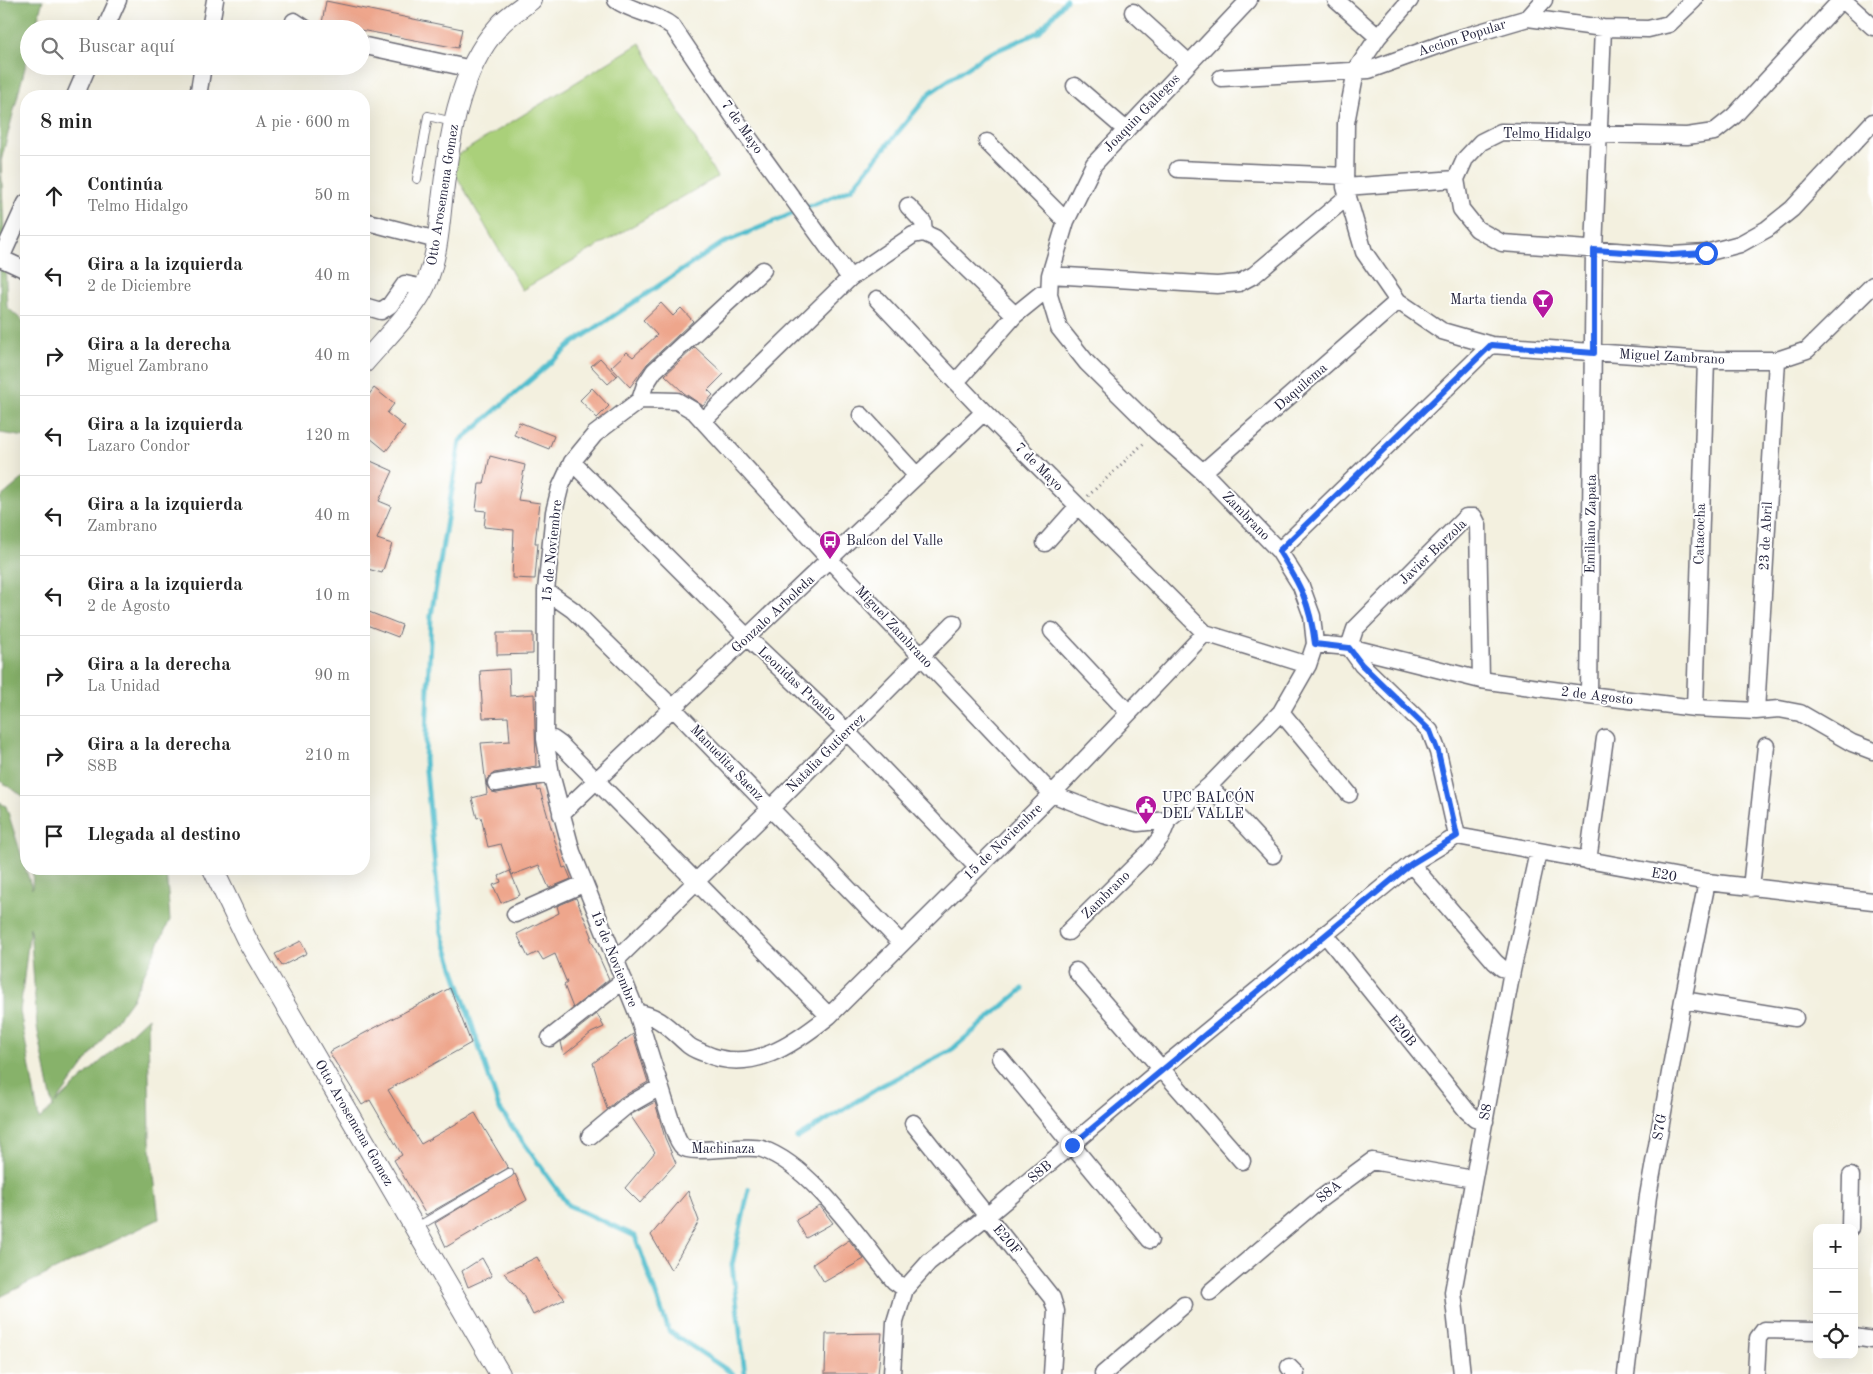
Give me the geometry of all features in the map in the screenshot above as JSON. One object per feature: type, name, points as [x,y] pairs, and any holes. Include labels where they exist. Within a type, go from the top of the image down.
[{"type":"street","points":[[110,20],[118,0]]},
{"type":"street","points":[[212,20],[215,0]]},
{"type":"street","name":"Otto Arosemena Gomez","points":[[370,356],[424,288],[434,260],[455,122],[472,69],[499,26],[531,0]]},
{"type":"street","name":"7 de Mayo","points":[[616,0],[644,14],[661,18],[673,27],[733,116],[850,278]]},
{"type":"street","name":"Joaquin Gallegos","points":[[1058,242],[1066,221],[1094,164],[1249,0]]},
{"type":"street","points":[[1336,0],[1378,37]]},
{"type":"street","name":"Miguel Zambrano","points":[[1410,0],[1378,37],[1356,70],[1346,123],[1345,187],[1364,252],[1398,301],[1442,330],[1491,345],[1706,360],[1777,360],[1807,350],[1873,284]]},
{"type":"street","points":[[1528,18],[1544,0]]},
{"type":"street","name":"Accion Popular","points":[[1221,78],[1369,70],[1453,40],[1528,18],[1602,28],[1648,29],[1669,24],[1694,0]]},
{"type":"street","points":[[1842,0],[1873,26]]},
{"type":"street","name":"Telmo Hidalgo","points":[[1456,179],[1465,159],[1481,142],[1500,132],[1687,136],[1714,132],[1734,116],[1842,0]]},
{"type":"street","points":[[1133,12],[1190,63]]},
{"type":"street","name":"Emiliano Zapata","points":[[1589,695],[1594,250],[1602,28]]},
{"type":"street","points":[[370,47],[472,69]]},
{"type":"street","points":[[78,90],[84,75]]},
{"type":"street","points":[[199,90],[202,75]]},
{"type":"street","points":[[1075,86],[1126,130]]},
{"type":"street","points":[[1178,169],[1345,187],[1456,179],[1461,209],[1477,230],[1502,243],[1672,255],[1706,253],[1740,244],[1768,229],[1792,209],[1873,122]]},
{"type":"street","points":[[988,142],[1066,221]]},
{"type":"street","points":[[1050,275],[1217,285],[1239,284],[1254,275],[1345,187]]},
{"type":"street","points":[[908,206],[922,222],[924,233]]},
{"type":"street","points":[[20,216],[1,258],[20,267]]},
{"type":"street","points":[[370,223],[437,240]]},
{"type":"street","points":[[702,421],[850,278],[913,235],[924,233],[935,238],[1015,315]]},
{"type":"street","name":"Zambrano","points":[[1058,242],[1050,275],[1049,294],[1059,328],[1087,363],[1156,432],[1203,472],[1279,551],[1300,586],[1312,616],[1315,644],[1308,665],[1281,712],[1209,786],[1168,820],[1161,837],[1150,851],[1068,932]]},
{"type":"street","points":[[640,400],[644,385],[654,371],[762,270]]},
{"type":"street","points":[[370,307],[382,310],[390,305],[405,284],[424,288]]},
{"type":"street","points":[[956,382],[1015,315],[1041,294],[1049,294]]},
{"type":"street","name":"7 de Mayo","points":[[876,299],[984,412],[1204,633]]},
{"type":"street","name":"Daquilema","points":[[1203,472],[1398,301]]},
{"type":"street","points":[[1279,551],[1491,345]]},
{"type":"street","name":"Catacocha","points":[[1695,708],[1706,360]]},
{"type":"street","name":"23 de Abril","points":[[1756,711],[1777,360]]},
{"type":"street","name":"Miguel Zambrano","points":[[640,400],[677,401],[694,411],[830,560],[1052,794],[1103,814],[1138,823],[1168,820]]},
{"type":"street","name":"15 de Noviembre","points":[[640,400],[595,434],[572,462],[560,488],[554,512],[546,591],[546,739],[551,774],[583,884],[637,1013],[649,1014],[690,1047],[713,1058],[731,1061],[750,1061],[775,1052],[802,1038],[829,1016],[1052,794],[1204,633]]},
{"type":"street","name":"Gonzalo Arboleda","points":[[562,814],[984,412]]},
{"type":"street","points":[[862,415],[917,476]]},
{"type":"street","name":"Leonidas Proaño","points":[[572,462],[748,638],[848,732],[977,867]]},
{"type":"street","points":[[1045,542],[1078,506]]},
{"type":"street","name":"Javier Barzola","points":[[1349,648],[1355,629],[1466,517],[1474,517],[1478,525],[1481,680]]},
{"type":"street","name":"Manuelita Saenz","points":[[546,591],[561,599],[674,708],[901,943]]},
{"type":"street","name":"Natalia Gutierrez","points":[[616,960],[848,732],[954,623]]},
{"type":"street","points":[[1052,631],[1128,712]]},
{"type":"street","points":[[1204,633],[1308,665]]},
{"type":"street","name":"2 de Agosto","points":[[1315,644],[1349,648],[1481,680],[1695,708],[1756,711],[1779,709],[1800,713],[1852,743],[1873,751]]},
{"type":"street","points":[[1349,648],[1362,665],[1430,731],[1438,752],[1457,836]]},
{"type":"street","points":[[1281,712],[1349,794]]},
{"type":"street","points":[[1588,861],[1605,738]]},
{"type":"street","points":[[546,739],[553,739],[560,744],[829,1016]]},
{"type":"street","points":[[1751,888],[1766,746]]},
{"type":"street","points":[[496,783],[551,774]]},
{"type":"street","points":[[1209,786],[1272,855]]},
{"type":"street","name":"E20","points":[[1457,836],[1707,882],[1873,901]]},
{"type":"street","name":"S8B","points":[[892,1374],[895,1322],[905,1289],[928,1262],[987,1216],[1161,1069],[1411,864],[1457,836]]},
{"type":"street","name":"S8","points":[[1462,1374],[1453,1292],[1512,971],[1538,852]]},
{"type":"street","points":[[1411,864],[1495,962],[1502,968],[1512,971]]},
{"type":"street","name":"Otto Arosemena Gomez","points":[[216,875],[246,938],[500,1374]]},
{"type":"street","name":"S7G","points":[[1626,1374],[1648,1196],[1683,1000],[1707,882]]},
{"type":"street","points":[[515,914],[583,884]]},
{"type":"street","name":"E20B","points":[[1325,934],[1468,1111],[1475,1118],[1485,1121]]},
{"type":"street","points":[[1076,971],[1242,1161]]},
{"type":"street","points":[[550,1038],[624,980]]},
{"type":"street","points":[[1683,1000],[1795,1018]]},
{"type":"street","name":"Machinaza","points":[[637,1013],[672,1127],[683,1148],[690,1151],[761,1148],[784,1158],[805,1174],[894,1280],[905,1289]]},
{"type":"street","points":[[1000,1058],[1150,1240]]},
{"type":"street","points":[[590,1136],[625,1107],[660,1087]]},
{"type":"street","name":"E20F","points":[[913,1123],[1018,1253],[1055,1304],[1052,1374]]},
{"type":"street","name":"S8A","points":[[1210,1292],[1319,1200],[1372,1161],[1473,1179]]},
{"type":"street","points":[[1850,1224],[1851,1176]]},
{"type":"street","points":[[1102,1374],[1184,1305]]},
{"type":"street","points":[[1756,1374],[1758,1338],[1764,1330],[1813,1331]]},
{"type":"street","points":[[1858,1338],[1873,1340]]},
{"type":"lane","points":[[417,180],[428,116],[455,122]]},
{"type":"lane","points":[[415,1228],[509,1173]]},
{"type":"path","points":[[1078,506],[1156,432]]},
{"type":"green space","points":[[0,0],[43,0],[37,20],[20,20],[20,75],[23,75],[1,161],[7,307],[20,319],[20,436],[0,433]]},
{"type":"green space","points":[[640,43],[717,177],[522,290],[448,161]]},
{"type":"green space","points":[[20,481],[20,794],[0,781],[0,498]]},
{"type":"green space","points":[[0,803],[6,806],[20,851],[20,875],[28,875],[32,889],[33,875],[166,875],[170,920],[132,999],[55,1104],[148,1017],[150,1141],[159,1219],[0,1297]],"holes":[[[30,927],[37,1027],[53,1107],[39,1120],[20,1011]]]},
{"type":"building","points":[[326,1],[462,29],[458,48],[370,32],[370,20],[323,20]]},
{"type":"building","points":[[661,303],[673,316],[681,308],[693,321],[647,364],[630,387],[611,367],[627,352],[633,357],[657,335],[643,320]]},
{"type":"building","points":[[695,347],[724,374],[708,390],[713,395],[703,406],[684,393],[665,375]]},
{"type":"building","points":[[600,358],[617,376],[608,384],[591,366]]},
{"type":"building","points":[[374,388],[394,404],[387,413],[405,427],[386,451],[370,438],[370,393]]},
{"type":"building","points":[[592,388],[609,406],[597,418],[580,400]]},
{"type":"building","points":[[519,422],[554,436],[549,449],[514,435]]},
{"type":"building","points":[[490,456],[525,465],[518,500],[540,503],[535,543],[538,543],[535,579],[512,578],[514,530],[484,527],[486,511],[476,510],[479,484],[484,484]]},
{"type":"building","points":[[370,461],[393,471],[379,501],[391,506],[377,539],[392,544],[382,573],[370,570]]},
{"type":"building","points":[[370,612],[402,625],[398,637],[370,626]]},
{"type":"building","points":[[497,633],[533,633],[533,654],[497,655]]},
{"type":"building","points":[[509,669],[510,696],[534,694],[536,766],[494,773],[487,779],[486,785],[492,792],[497,793],[537,786],[538,791],[540,790],[563,868],[566,867],[571,879],[549,888],[539,865],[512,875],[501,844],[488,847],[481,817],[477,818],[472,798],[487,794],[481,743],[510,741],[508,717],[483,718],[480,671]]},
{"type":"building","points":[[510,871],[520,895],[501,903],[493,885],[501,882],[499,876]]},
{"type":"building","points":[[576,898],[592,936],[590,937],[609,979],[573,1008],[564,985],[567,983],[555,954],[543,960],[538,952],[528,957],[517,934],[559,913],[557,906]]},
{"type":"building","points":[[301,941],[307,953],[282,966],[275,954]]},
{"type":"building","points":[[450,988],[471,1043],[388,1090],[421,1144],[475,1113],[508,1168],[426,1215],[394,1160],[402,1155],[370,1100],[362,1105],[329,1052]]},
{"type":"building","points":[[597,1014],[604,1027],[591,1033],[564,1055],[561,1042]]},
{"type":"building","points":[[633,1034],[648,1082],[620,1098],[607,1109],[593,1063]]},
{"type":"building","points":[[655,1102],[665,1138],[676,1163],[640,1203],[625,1188],[655,1152],[630,1115]]},
{"type":"building","points":[[515,1174],[527,1200],[446,1247],[435,1223]]},
{"type":"building","points":[[688,1191],[699,1221],[671,1270],[651,1235]]},
{"type":"building","points":[[820,1206],[833,1223],[806,1238],[796,1220]]},
{"type":"building","points":[[849,1240],[864,1259],[824,1282],[813,1264]]},
{"type":"building","points":[[537,1257],[551,1283],[565,1299],[533,1315],[522,1293],[504,1273]]},
{"type":"building","points":[[482,1258],[492,1276],[468,1287],[462,1271]]},
{"type":"building","points":[[882,1333],[878,1374],[825,1374],[826,1334]]},
{"type":"waterway","points":[[733,1374],[669,1331],[635,1236],[568,1205],[499,1108],[441,930],[425,760],[431,616],[460,441],[573,343],[721,244],[851,189],[931,92],[984,56],[1039,32],[1066,0]]},
{"type":"waterway","points":[[797,1138],[883,1085],[950,1051],[1023,989]]},
{"type":"waterway","points":[[745,1374],[732,1265],[749,1189]]},
{"type":"place","name":"Marta tienda","points":[[1543,319]]},
{"type":"place","name":"Balcon del Valle","points":[[830,560]]},
{"type":"place","name":"UPC BALCÓN DEL VALLE","points":[[1146,825]]},
{"type":"route","points":[[1072,1145],[1161,1069],[1411,864],[1457,836],[1438,752],[1430,731],[1362,665],[1349,648],[1315,644],[1312,616],[1300,586],[1279,551],[1491,345],[1594,353],[1594,250],[1672,255],[1706,253]]}]
